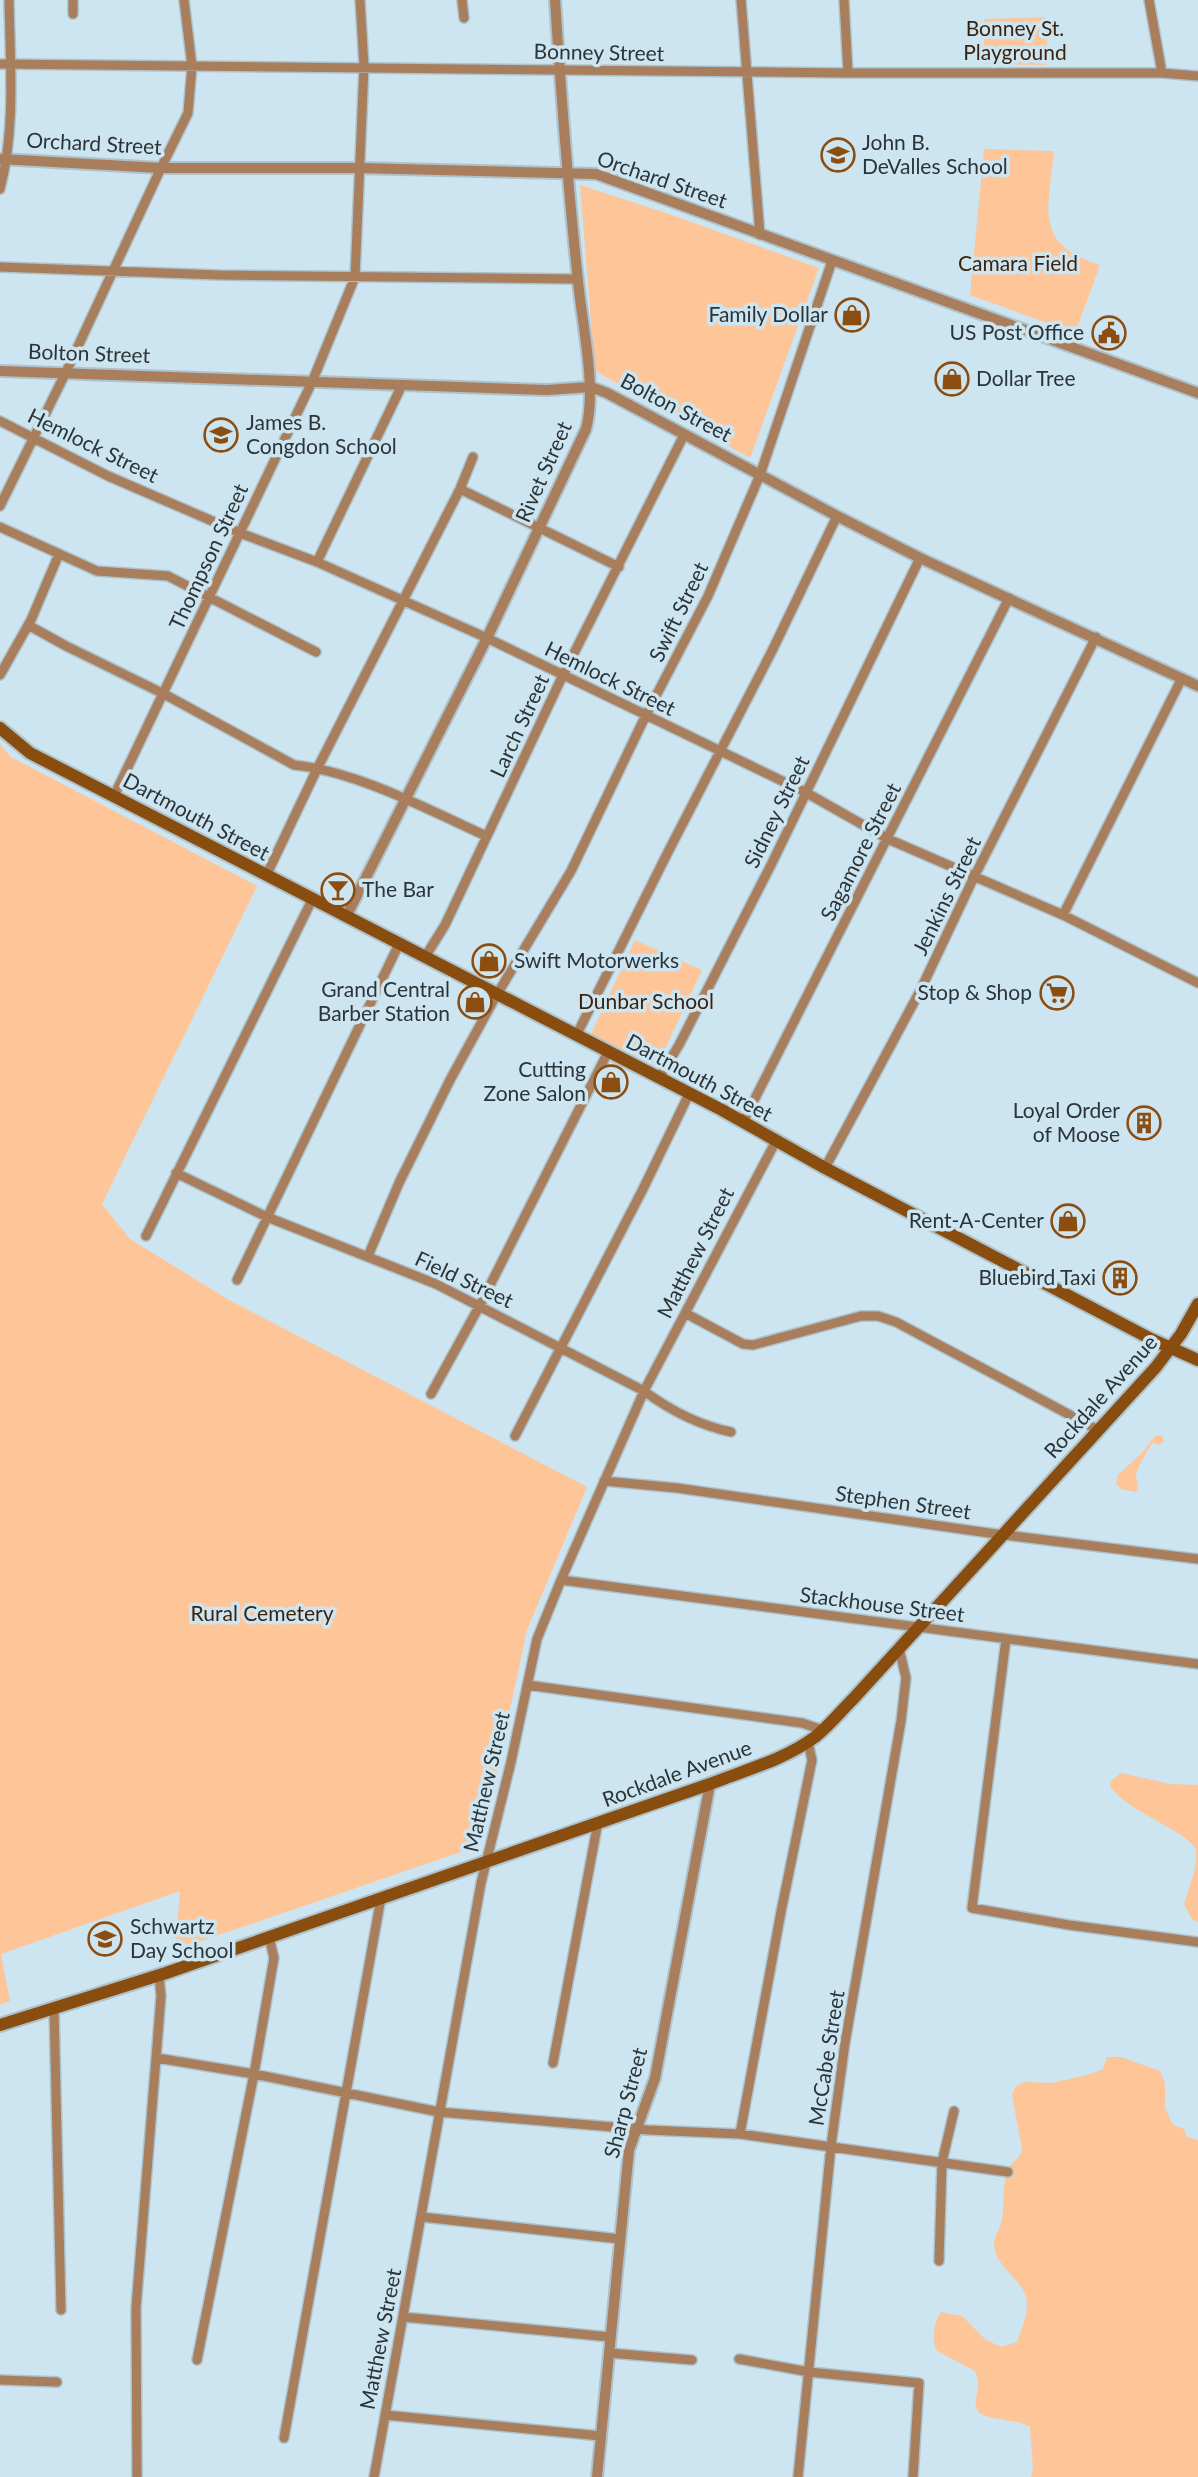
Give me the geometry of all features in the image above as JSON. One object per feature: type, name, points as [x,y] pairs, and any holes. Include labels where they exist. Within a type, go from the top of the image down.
[{"type":"main road","name":"Dartmouth Street","points":[[0,728],[30,753],[1198,1360]]},
{"type":"main road","name":"Rockdale Avenue","points":[[0,2025],[159,1976],[710,1784],[781,1757],[808,1742],[823,1730],[899,1648],[1172,1348],[1198,1304]]},
{"type":"street","points":[[0,189],[10,64],[9,0]]},
{"type":"street","points":[[73,0],[73,14]]},
{"type":"street","points":[[0,506],[188,113],[191,66],[184,0]]},
{"type":"street","name":"Thompson Street","points":[[114,796],[312,382],[355,277],[364,66],[360,0]]},
{"type":"street","points":[[462,0],[464,18]]},
{"type":"street","name":"Rivet Street","points":[[346,917],[487,638],[590,416],[591,387],[568,173],[555,0]]},
{"type":"street","points":[[741,0],[760,234]]},
{"type":"street","points":[[844,0],[848,73]]},
{"type":"street","points":[[1149,0],[1163,73]]},
{"type":"street","name":"Bonney Street","points":[[0,64],[364,66],[560,71],[1163,73],[1198,76]]},
{"type":"street","name":"Orchard Street","points":[[4,159],[161,167],[359,168],[596,174],[1198,393]]},
{"type":"street","name":"Swift Street","points":[[368,1256],[399,1183],[450,1080],[496,996],[571,871],[646,715],[708,597],[760,475],[832,261]]},
{"type":"street","points":[[0,267],[112,272],[578,279]]},
{"type":"street","name":"Bolton Street","points":[[0,371],[547,390],[591,387],[627,403],[920,558],[1198,686]]},
{"type":"street","points":[[317,562],[402,385]]},
{"type":"street","name":"Hemlock Street","points":[[0,421],[107,476],[240,533],[317,562],[487,638],[805,792],[888,839],[1063,915],[1198,983]]},
{"type":"street","name":"Larch Street","points":[[425,957],[445,925],[564,675],[684,435]]},
{"type":"street","points":[[266,876],[318,767],[460,489],[473,457]]},
{"type":"street","points":[[460,489],[619,567]]},
{"type":"street","points":[[576,1036],[803,589],[837,516]]},
{"type":"street","points":[[0,527],[97,570],[168,576],[316,652]]},
{"type":"street","points":[[0,675],[28,625],[59,554]]},
{"type":"street","name":"Sidney Street","points":[[659,1078],[719,967],[920,558]]},
{"type":"street","name":"Sagamore Street","points":[[743,1122],[1009,598]]},
{"type":"street","points":[[28,625],[164,694],[294,765],[318,767],[405,799],[486,836]]},
{"type":"street","name":"Jenkins Street","points":[[825,1168],[920,991],[974,877],[1096,638]]},
{"type":"street","points":[[1063,915],[1182,678]]},
{"type":"street","points":[[146,1236],[312,900]]},
{"type":"street","points":[[237,1280],[399,944]]},
{"type":"street","points":[[430,1394],[480,1304],[608,1052]]},
{"type":"street","points":[[515,1436],[689,1094]]},
{"type":"street","name":"Matthew Street","points":[[374,2477],[487,1860],[537,1639],[644,1391],[776,1141]]},
{"type":"street","name":"Field Street","points":[[176,1173],[267,1217],[480,1304],[644,1391],[668,1408],[705,1426],[731,1432]]},
{"type":"street","points":[[685,1313],[743,1344],[753,1345],[861,1316],[878,1316],[896,1322],[1098,1430]]},
{"type":"street","name":"Stephen Street","points":[[604,1481],[677,1488],[1198,1559]]},
{"type":"street","name":"Stackhouse Street","points":[[561,1580],[1198,1664]]},
{"type":"street","points":[[1006,1639],[972,1908],[1069,1925],[1198,1942]]},
{"type":"street","name":"McCabe Street","points":[[798,2477],[831,2146],[845,2043],[901,1721],[906,1678],[899,1648]]},
{"type":"street","points":[[527,1685],[802,1723],[823,1730]]},
{"type":"street","points":[[740,2134],[812,1760],[808,1742]]},
{"type":"street","name":"Sharp Street","points":[[597,2477],[629,2150],[655,2078],[710,1784]]},
{"type":"street","points":[[553,2063],[598,1822]]},
{"type":"street","points":[[284,2438],[381,1898]]},
{"type":"street","points":[[197,2360],[254,2074],[274,1958],[269,1937]]},
{"type":"street","points":[[137,2477],[136,2308],[161,1996],[159,1976]]},
{"type":"street","points":[[54,2008],[61,2310]]},
{"type":"street","points":[[156,2058],[254,2074],[439,2112],[636,2129],[740,2134],[1008,2172]]},
{"type":"street","points":[[939,2260],[942,2162],[954,2111]]},
{"type":"street","points":[[422,2217],[620,2239]]},
{"type":"street","points":[[403,2317],[610,2337]]},
{"type":"street","points":[[609,2353],[692,2360]]},
{"type":"street","points":[[739,2358],[809,2372],[919,2383],[913,2477]]},
{"type":"street","points":[[0,2380],[57,2382]]},
{"type":"street","points":[[385,2415],[601,2436]]},
{"type":"green space","name":"Bonney St. Playground","points":[[1048,17],[1046,65],[984,64],[984,19]]},
{"type":"green space","name":"Camara Field","points":[[984,149],[1054,151],[1048,207],[1054,235],[1063,246],[1078,256],[1100,265],[1075,333],[970,295]]},
{"type":"green space","points":[[580,185],[819,268],[750,458],[595,371]]},
{"type":"green space","name":"Rural Cemetery","points":[[0,744],[11,757],[257,886],[102,1204],[130,1239],[229,1300],[587,1487],[527,1630],[481,1845],[175,1950],[180,1891],[1,1954],[10,2001],[0,2005]]},
{"type":"green space","name":"Dunbar School","points":[[635,940],[702,970],[657,1066],[591,1034]]},
{"type":"green space","points":[[1162,1435],[1164,1442],[1158,1445],[1153,1442],[1138,1469],[1136,1492],[1121,1489],[1116,1483],[1118,1475],[1142,1453],[1155,1436]]},
{"type":"green space","points":[[1121,1773],[1170,1784],[1198,1785],[1198,1922],[1192,1919],[1184,1904],[1194,1870],[1196,1850],[1183,1837],[1118,1795],[1110,1786],[1111,1781]]},
{"type":"green space","points":[[1107,2057],[1121,2057],[1160,2071],[1165,2083],[1165,2108],[1173,2125],[1184,2129],[1187,2137],[1198,2140],[1198,2477],[1031,2477],[1033,2469],[1030,2427],[981,2414],[976,2407],[978,2382],[975,2371],[937,2351],[935,2347],[934,2331],[941,2312],[962,2316],[986,2340],[1002,2347],[1017,2342],[1026,2315],[1026,2296],[1000,2261],[994,2245],[1002,2220],[1007,2172],[1022,2149],[1012,2095],[1015,2087],[1024,2082],[1051,2083],[1091,2074],[1103,2069]]},
{"type":"place","name":"John B. DeValles School","points":[[838,155]]},
{"type":"place","name":"Family Dollar","points":[[852,315]]},
{"type":"place","name":"US Post Office","points":[[1109,333]]},
{"type":"place","name":"Dollar Tree","points":[[952,379]]},
{"type":"place","name":"James B. Congdon School","points":[[221,435]]},
{"type":"place","name":"The Bar","points":[[338,890]]},
{"type":"place","name":"Swift Motorwerks","points":[[489,961]]},
{"type":"place","name":"Stop & Shop","points":[[1057,993]]},
{"type":"place","name":"Grand Central Barber Station","points":[[475,1002]]},
{"type":"place","name":"Cutting Zone Salon","points":[[611,1082]]},
{"type":"place","name":"Loyal Order of Moose","points":[[1144,1123]]},
{"type":"place","name":"Rent-A-Center","points":[[1068,1221]]},
{"type":"place","name":"Bluebird Taxi","points":[[1120,1278]]},
{"type":"place","name":"Schwartz Day School","points":[[105,1939]]}]
